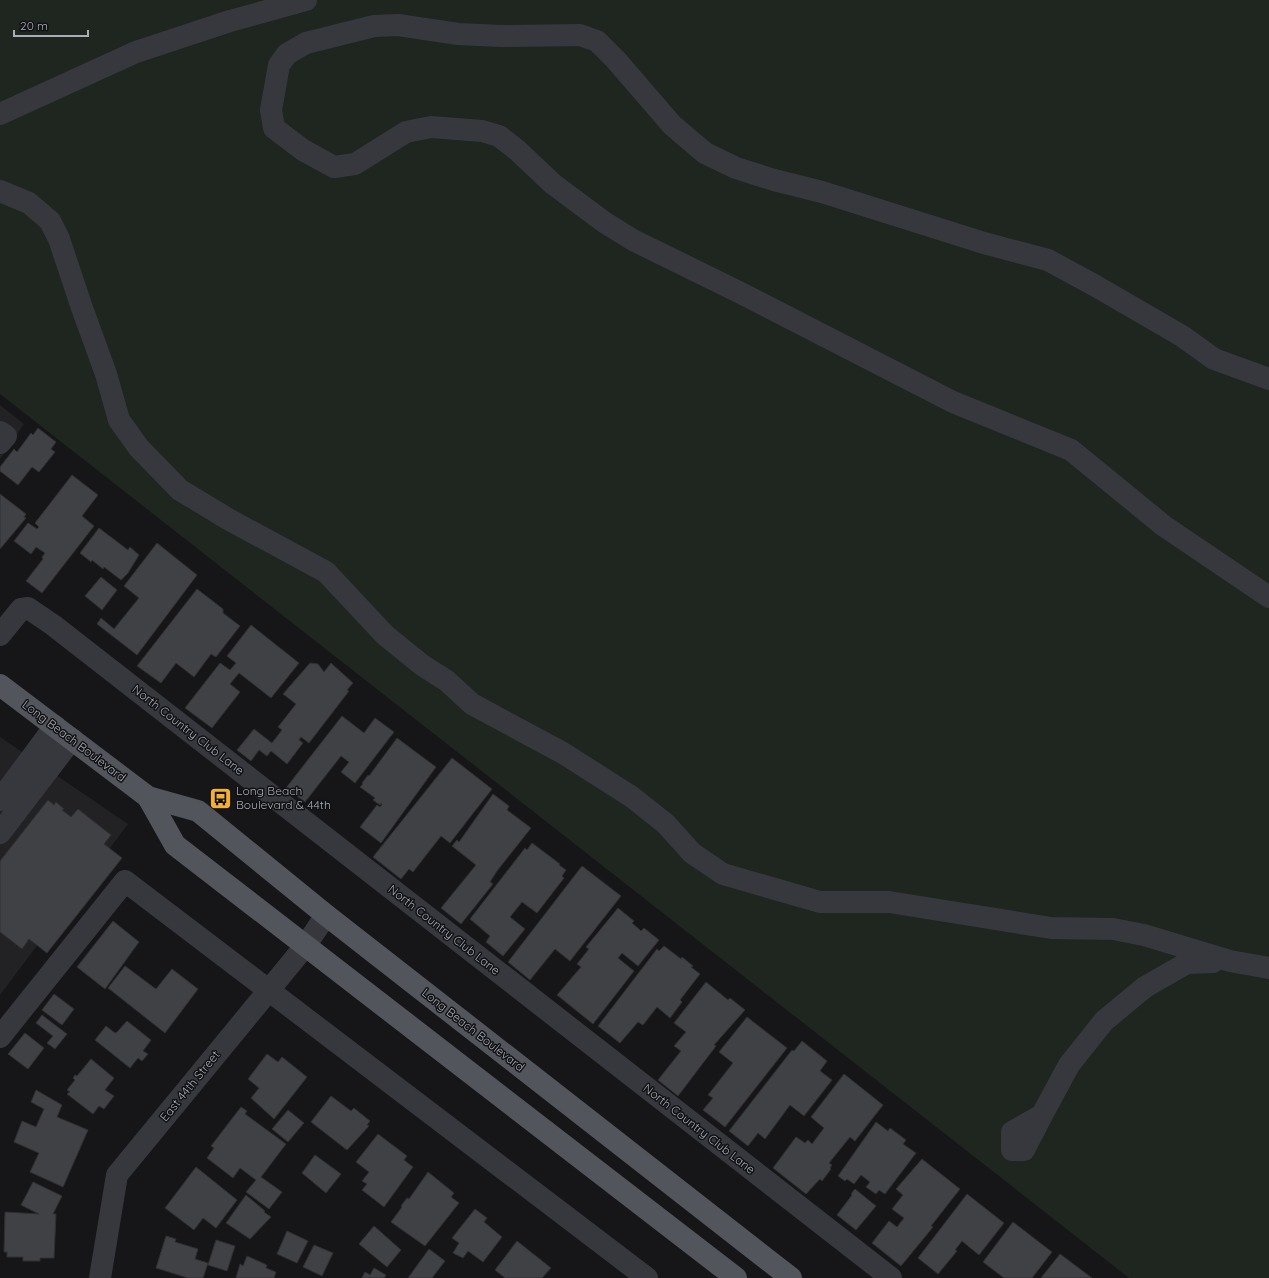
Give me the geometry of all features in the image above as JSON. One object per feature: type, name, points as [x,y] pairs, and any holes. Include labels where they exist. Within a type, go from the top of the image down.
[{"type":"main road","name":"Long Beach Boulevard","points":[[0,685],[148,797],[198,811],[326,915],[792,1278]]},
{"type":"main road","name":"Long Beach Boulevard","points":[[148,797],[175,845],[736,1278]]},
{"type":"street","points":[[0,114],[136,52],[230,21],[306,0]]},
{"type":"street","points":[[1269,379],[1214,358],[1182,336],[1048,260],[984,243],[822,192],[774,180],[736,168],[705,153],[672,125],[616,60],[597,41],[580,35],[502,36],[458,34],[398,25],[374,26],[306,43],[287,54],[279,65],[271,110],[274,128],[304,150],[334,167],[355,164],[406,132],[431,127],[482,131],[499,136],[517,150],[559,188],[604,222],[633,240],[741,293],[953,402],[1070,450],[1164,526],[1269,597]]},
{"type":"street","points":[[0,191],[29,203],[50,221],[60,239],[106,374],[119,420],[139,448],[180,490],[228,519],[326,572],[385,635],[422,665],[448,681],[472,704],[562,752],[632,797],[666,824],[692,852],[723,874],[820,902],[889,902],[1051,928],[1113,929],[1144,936],[1230,962],[1269,968]]},
{"type":"street","points":[[0,432],[6,436],[0,443]]},
{"type":"street","name":"North Country Club Lane","points":[[0,635],[21,609],[28,608],[53,625],[891,1278]]},
{"type":"street","points":[[0,800],[63,732]]},
{"type":"street","points":[[0,833],[63,732]]},
{"type":"street","points":[[0,1037],[125,881],[269,989],[647,1278]]},
{"type":"street","name":"East 44th Street","points":[[100,1278],[117,1175],[306,945],[326,915]]},
{"type":"street","points":[[1042,1115],[1069,1065],[1104,1021],[1145,987],[1187,963],[1230,962]]},
{"type":"shaded area","points":[[0,0],[1269,0],[1269,1278],[1129,1278],[0,394]]},
{"type":"shaded area","points":[[0,405],[24,424],[0,459]]},
{"type":"shaded area","points":[[0,737],[128,824],[0,995]]},
{"type":"building","points":[[38,428],[56,442],[51,449],[55,452],[39,472],[32,467],[18,485],[0,471],[0,467],[14,449],[17,452],[31,433],[33,435]]},
{"type":"building","points":[[72,475],[98,495],[82,516],[94,526],[42,593],[26,581],[43,559],[42,557],[45,553],[36,547],[31,554],[14,541],[28,523],[37,529],[39,527],[35,523]]},
{"type":"building","points":[[0,494],[26,514],[24,517],[26,518],[0,549]]},
{"type":"building","points":[[99,528],[128,550],[130,547],[139,555],[128,573],[121,580],[104,567],[103,569],[80,553]]},
{"type":"building","points":[[157,543],[197,575],[137,655],[97,624],[101,618],[114,629],[139,598],[124,586]]},
{"type":"building","points":[[101,577],[117,590],[102,610],[85,596]]},
{"type":"building","points":[[197,589],[223,609],[223,613],[240,626],[216,657],[211,654],[194,677],[176,663],[161,683],[137,666]]},
{"type":"building","points":[[251,625],[299,663],[271,698],[239,673],[230,684],[240,692],[212,728],[185,708],[220,663],[230,670],[236,663],[227,656]]},
{"type":"building","points":[[310,663],[318,664],[324,672],[331,663],[353,683],[347,690],[349,691],[309,743],[301,737],[299,740],[303,743],[287,764],[271,751],[267,756],[259,750],[251,761],[237,750],[254,729],[272,743],[282,730],[278,727],[296,704],[283,694]]},
{"type":"building","points":[[342,716],[364,733],[375,718],[394,732],[355,783],[341,772],[349,762],[341,756],[305,802],[286,788]]},
{"type":"building","points":[[397,738],[436,767],[381,843],[360,827],[377,805],[380,807],[382,805],[381,803],[380,805],[373,800],[375,798],[360,787]]},
{"type":"building","points":[[452,758],[492,789],[450,843],[441,836],[413,872],[409,869],[401,879],[373,857]]},
{"type":"building","points":[[493,794],[509,806],[507,810],[531,828],[497,871],[490,882],[493,884],[461,924],[441,908],[476,865],[452,846],[457,840],[459,842]]},
{"type":"building","points":[[48,800],[54,805],[56,802],[64,809],[62,810],[71,817],[78,809],[111,835],[104,844],[122,858],[47,953],[29,939],[22,949],[0,932],[0,861]]},
{"type":"building","points":[[532,843],[566,870],[562,876],[564,878],[537,913],[522,902],[510,917],[525,929],[503,956],[486,942],[490,936],[470,919],[525,848],[527,850]]},
{"type":"building","points":[[582,866],[621,896],[570,961],[555,949],[530,980],[508,962]]},
{"type":"building","points":[[618,908],[634,921],[632,923],[641,931],[644,928],[659,940],[638,966],[622,953],[618,958],[634,971],[593,1024],[557,995],[581,967],[577,964],[589,949],[586,947]]},
{"type":"building","points":[[113,921],[139,942],[105,989],[77,967]]},
{"type":"building","points":[[664,946],[681,959],[682,957],[700,974],[680,1000],[682,1002],[670,1018],[657,1007],[643,1025],[638,1022],[620,1043],[598,1026],[657,949],[659,951]]},
{"type":"building","points":[[125,966],[156,989],[172,969],[198,989],[165,1033],[108,988]]},
{"type":"building","points":[[706,982],[728,1000],[730,998],[745,1010],[714,1045],[716,1046],[678,1096],[658,1080],[681,1051],[674,1046],[686,1032],[674,1023]]},
{"type":"building","points":[[54,994],[74,1009],[62,1025],[42,1010]]},
{"type":"building","points":[[42,1015],[67,1034],[55,1049],[47,1043],[53,1036],[36,1023]]},
{"type":"building","points":[[747,1017],[787,1048],[725,1127],[703,1110],[713,1098],[708,1095],[733,1063],[719,1052]]},
{"type":"building","points":[[127,1021],[151,1040],[143,1051],[148,1054],[142,1061],[138,1058],[130,1068],[95,1040],[106,1026],[115,1033]]},
{"type":"building","points":[[25,1033],[44,1048],[28,1069],[8,1054]]},
{"type":"building","points":[[802,1041],[827,1061],[820,1071],[832,1080],[804,1116],[790,1105],[765,1139],[758,1133],[748,1146],[729,1131],[792,1050],[794,1051]]},
{"type":"building","points":[[267,1054],[278,1062],[282,1057],[307,1077],[274,1119],[251,1098],[259,1088],[248,1079]]},
{"type":"building","points":[[91,1059],[114,1078],[105,1090],[114,1096],[104,1109],[99,1106],[93,1114],[67,1094],[70,1092],[67,1090],[75,1080],[73,1078],[75,1075],[77,1076]]},
{"type":"building","points":[[844,1074],[883,1105],[855,1141],[850,1137],[829,1163],[832,1165],[830,1168],[831,1169],[822,1181],[820,1179],[806,1194],[773,1168],[796,1137],[805,1143],[808,1140],[812,1144],[824,1128],[811,1117]]},
{"type":"building","points":[[36,1090],[62,1105],[57,1117],[88,1130],[63,1187],[30,1172],[39,1153],[14,1142],[22,1121],[36,1127],[44,1109],[31,1102]]},
{"type":"building","points":[[331,1096],[351,1111],[354,1108],[370,1121],[367,1125],[369,1126],[347,1150],[311,1122]]},
{"type":"building","points":[[241,1107],[247,1111],[245,1114],[286,1144],[261,1177],[282,1192],[269,1209],[246,1192],[256,1180],[240,1168],[233,1178],[207,1158],[214,1148],[211,1146]]},
{"type":"building","points":[[288,1110],[304,1123],[288,1142],[272,1129]]},
{"type":"building","points":[[876,1122],[888,1131],[890,1128],[906,1140],[903,1144],[916,1153],[885,1194],[879,1190],[876,1194],[866,1187],[870,1182],[861,1175],[854,1184],[847,1179],[845,1181],[838,1176]]},
{"type":"building","points":[[378,1134],[407,1156],[404,1160],[413,1167],[384,1207],[362,1190],[367,1184],[362,1181],[369,1172],[356,1162]]},
{"type":"building","points":[[315,1155],[341,1174],[326,1193],[302,1173]]},
{"type":"building","points":[[922,1159],[960,1189],[931,1226],[933,1227],[901,1266],[872,1243],[889,1221],[897,1227],[904,1218],[892,1209],[903,1195],[896,1189]]},
{"type":"building","points":[[196,1167],[237,1200],[216,1228],[203,1218],[194,1230],[165,1208]]},
{"type":"building","points":[[428,1172],[454,1193],[451,1197],[459,1203],[425,1246],[391,1222],[402,1207],[401,1206],[407,1198],[409,1199]]},
{"type":"building","points":[[33,1182],[62,1196],[53,1214],[56,1214],[54,1258],[40,1258],[40,1261],[23,1261],[23,1257],[7,1257],[7,1252],[4,1252],[5,1212],[39,1214],[21,1205]]},
{"type":"building","points":[[855,1189],[876,1206],[856,1230],[837,1215]]},
{"type":"building","points":[[967,1194],[1004,1223],[979,1255],[962,1241],[955,1250],[957,1251],[938,1274],[918,1258]]},
{"type":"building","points":[[246,1195],[271,1217],[250,1239],[226,1223]]},
{"type":"building","points":[[475,1209],[487,1218],[484,1222],[502,1237],[483,1262],[468,1251],[463,1258],[453,1253],[459,1243],[452,1238]]},
{"type":"building","points":[[1013,1222],[1052,1252],[1032,1278],[1004,1278],[983,1262]]},
{"type":"building","points":[[374,1226],[401,1250],[387,1267],[359,1244]]},
{"type":"building","points":[[287,1231],[308,1241],[297,1263],[277,1254]]},
{"type":"building","points":[[166,1236],[176,1239],[175,1242],[198,1249],[195,1259],[208,1263],[203,1278],[188,1278],[156,1268]]},
{"type":"building","points":[[216,1240],[235,1246],[227,1271],[208,1265]]},
{"type":"building","points":[[517,1241],[551,1268],[542,1278],[505,1278],[495,1270]]},
{"type":"building","points":[[314,1245],[333,1253],[322,1276],[303,1267]]},
{"type":"building","points":[[429,1249],[445,1261],[432,1278],[408,1278]]},
{"type":"building","points":[[1060,1254],[1092,1278],[1041,1278]]},
{"type":"building","points":[[247,1256],[267,1265],[266,1268],[276,1272],[274,1278],[236,1278],[240,1264],[243,1266]]},
{"type":"building","points":[[374,1268],[386,1275],[384,1278],[362,1278],[365,1272],[370,1275]]},
{"type":"place","name":"Long Beach Boulevard & 44th","points":[[220,798]]}]
